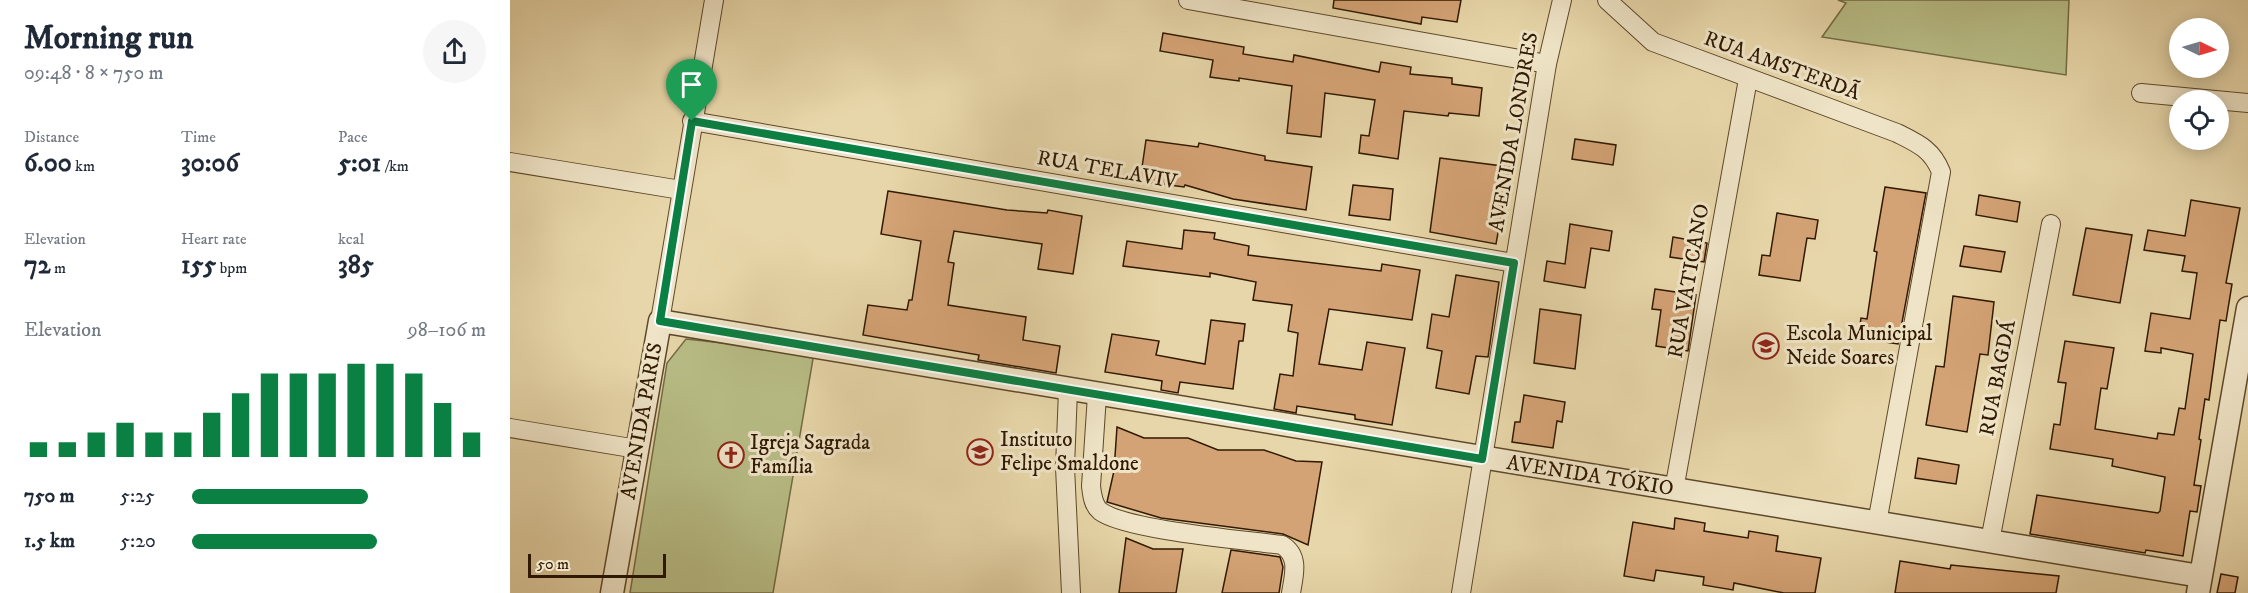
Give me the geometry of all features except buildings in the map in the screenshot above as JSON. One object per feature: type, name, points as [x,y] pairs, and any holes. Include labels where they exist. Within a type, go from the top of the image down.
[{"type":"street","name":"AVENIDA PARIS","points":[[612,593],[714,0]]},
{"type":"street","points":[[1188,0],[1547,64]]},
{"type":"street","name":"AVENIDA LONDRES","points":[[1461,593],[1547,64],[1562,0]]},
{"type":"street","name":"RUA AMSTERDÃ","points":[[1607,0],[1653,42],[1897,133],[1924,147],[1937,161],[1941,172],[1877,523]]},
{"type":"street","name":"RUA VATICANO","points":[[1674,490],[1748,79]]},
{"type":"street","points":[[2141,93],[2248,103]]},
{"type":"street","name":"RUA TELAVIV","points":[[692,121],[1514,263]]},
{"type":"street","points":[[510,162],[681,190]]},
{"type":"street","name":"RUA BAGDÁ","points":[[1990,541],[2051,224]]},
{"type":"street","points":[[2199,585],[2248,308]]},
{"type":"street","name":"AVENIDA TÓKIO","points":[[660,321],[1482,459],[1990,541],[2199,585]]},
{"type":"street","points":[[1068,390],[1065,467],[1071,593]]},
{"type":"street","points":[[1097,395],[1090,486],[1092,498],[1099,510],[1130,523],[1282,545],[1289,549],[1294,558],[1291,593]]},
{"type":"street","points":[[510,428],[637,449]]},
{"type":"green space","points":[[1838,0],[2069,0],[2066,75],[1822,37],[1846,3]]},
{"type":"green space","points":[[686,339],[814,353],[773,593],[630,593],[667,363]]},
{"type":"place","name":"Escola Municipal Neide Soares","points":[[1766,346]]},
{"type":"place","name":"Instituto Felipe Smaldone","points":[[980,452]]},
{"type":"place","name":"Igreja Sagrada Família","points":[[731,455]]},
{"type":"route","points":[[692,121],[1514,263],[1482,459],[660,321],[692,121]]}]
